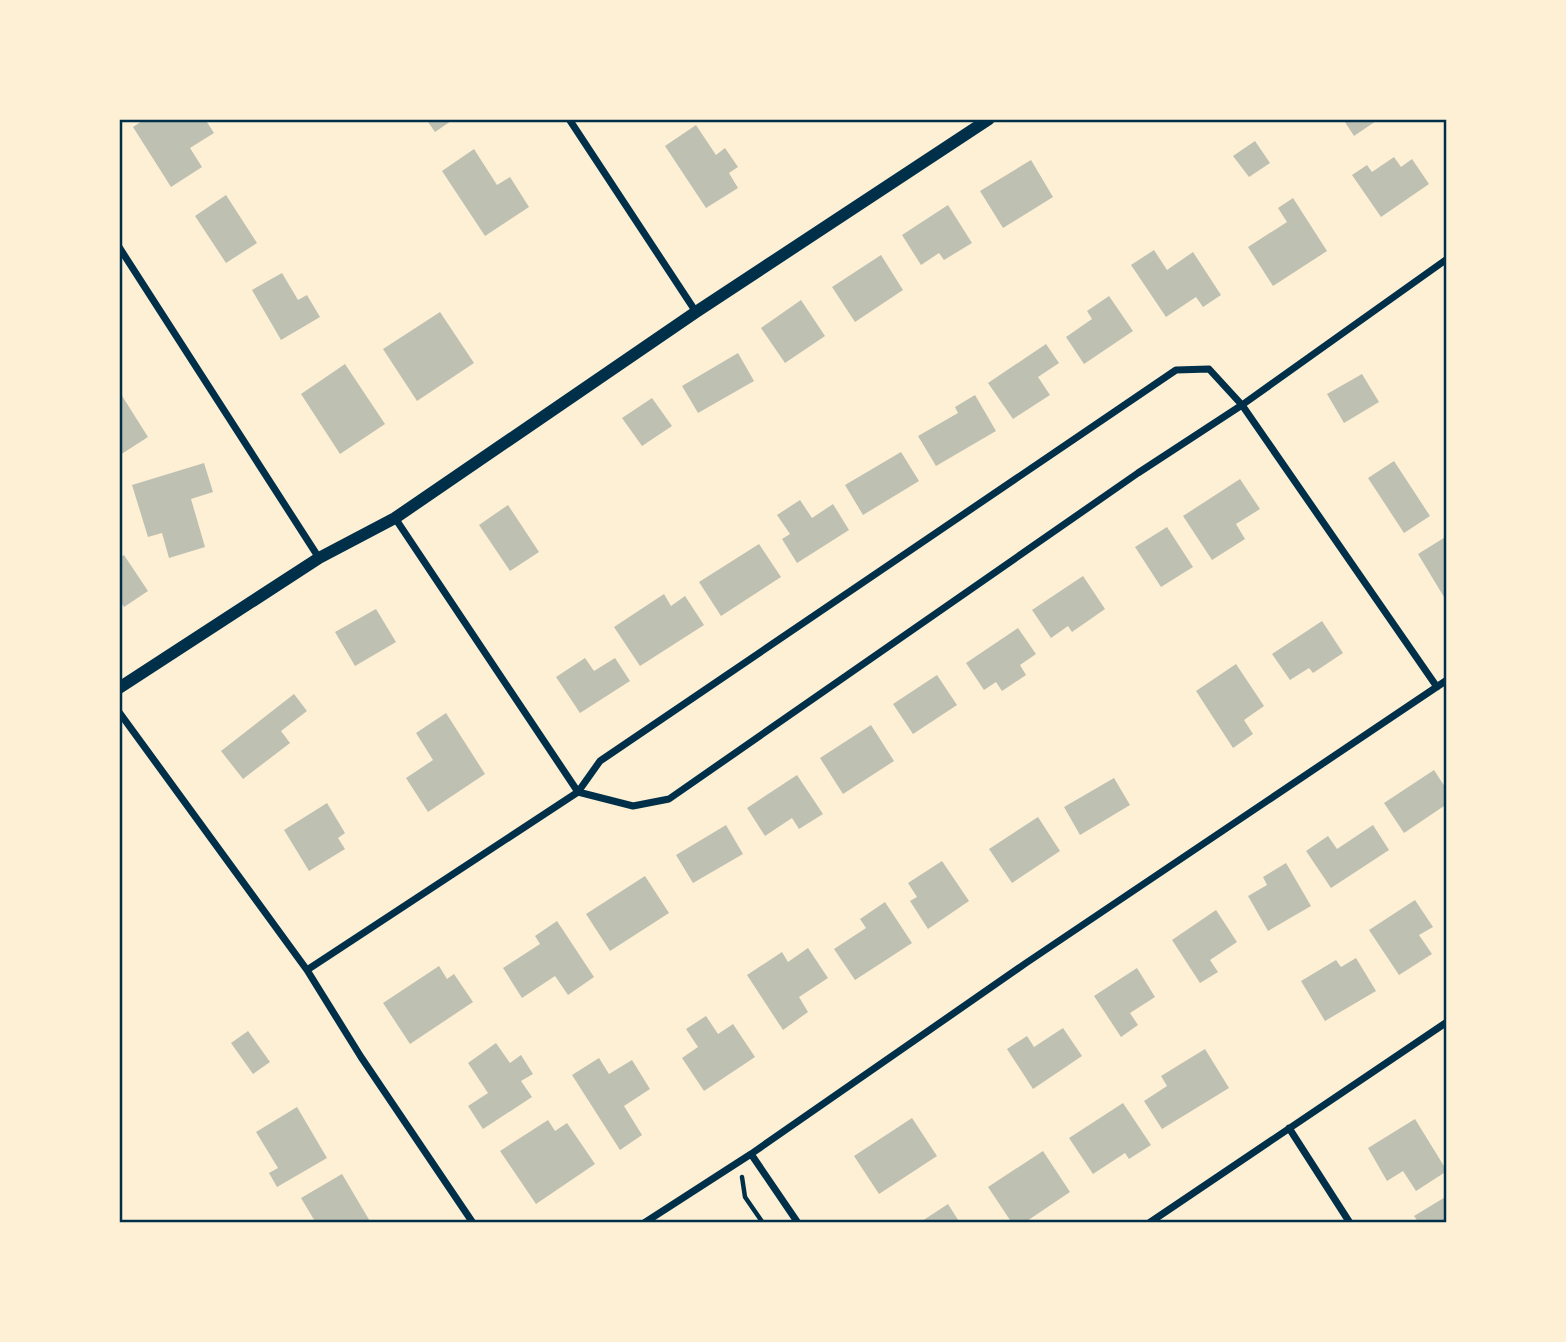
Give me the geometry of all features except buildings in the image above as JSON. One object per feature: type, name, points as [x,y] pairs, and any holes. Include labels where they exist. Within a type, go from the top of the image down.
[{"type":"street","points":[[569,119],[696,312]]},
{"type":"street","points":[[119,688],[319,558],[395,518],[696,312],[989,119]]},
{"type":"street","points":[[119,247],[319,558]]},
{"type":"street","points":[[395,518],[578,792],[633,806],[669,799],[1138,473],[1242,405],[1447,259]]},
{"type":"street","points":[[307,970],[578,792],[600,761],[1176,370],[1209,369],[1242,405],[1437,687]]},
{"type":"street","points":[[644,1223],[751,1154],[1026,963],[1447,680]]},
{"type":"street","points":[[119,712],[307,970],[361,1057],[473,1223]]},
{"type":"street","points":[[1149,1223],[1447,1021]]},
{"type":"street","points":[[1289,1128],[1350,1223]]},
{"type":"street","points":[[751,1154],[798,1223]]},
{"type":"path","points":[[739,1162],[745,1197],[763,1223]]}]
